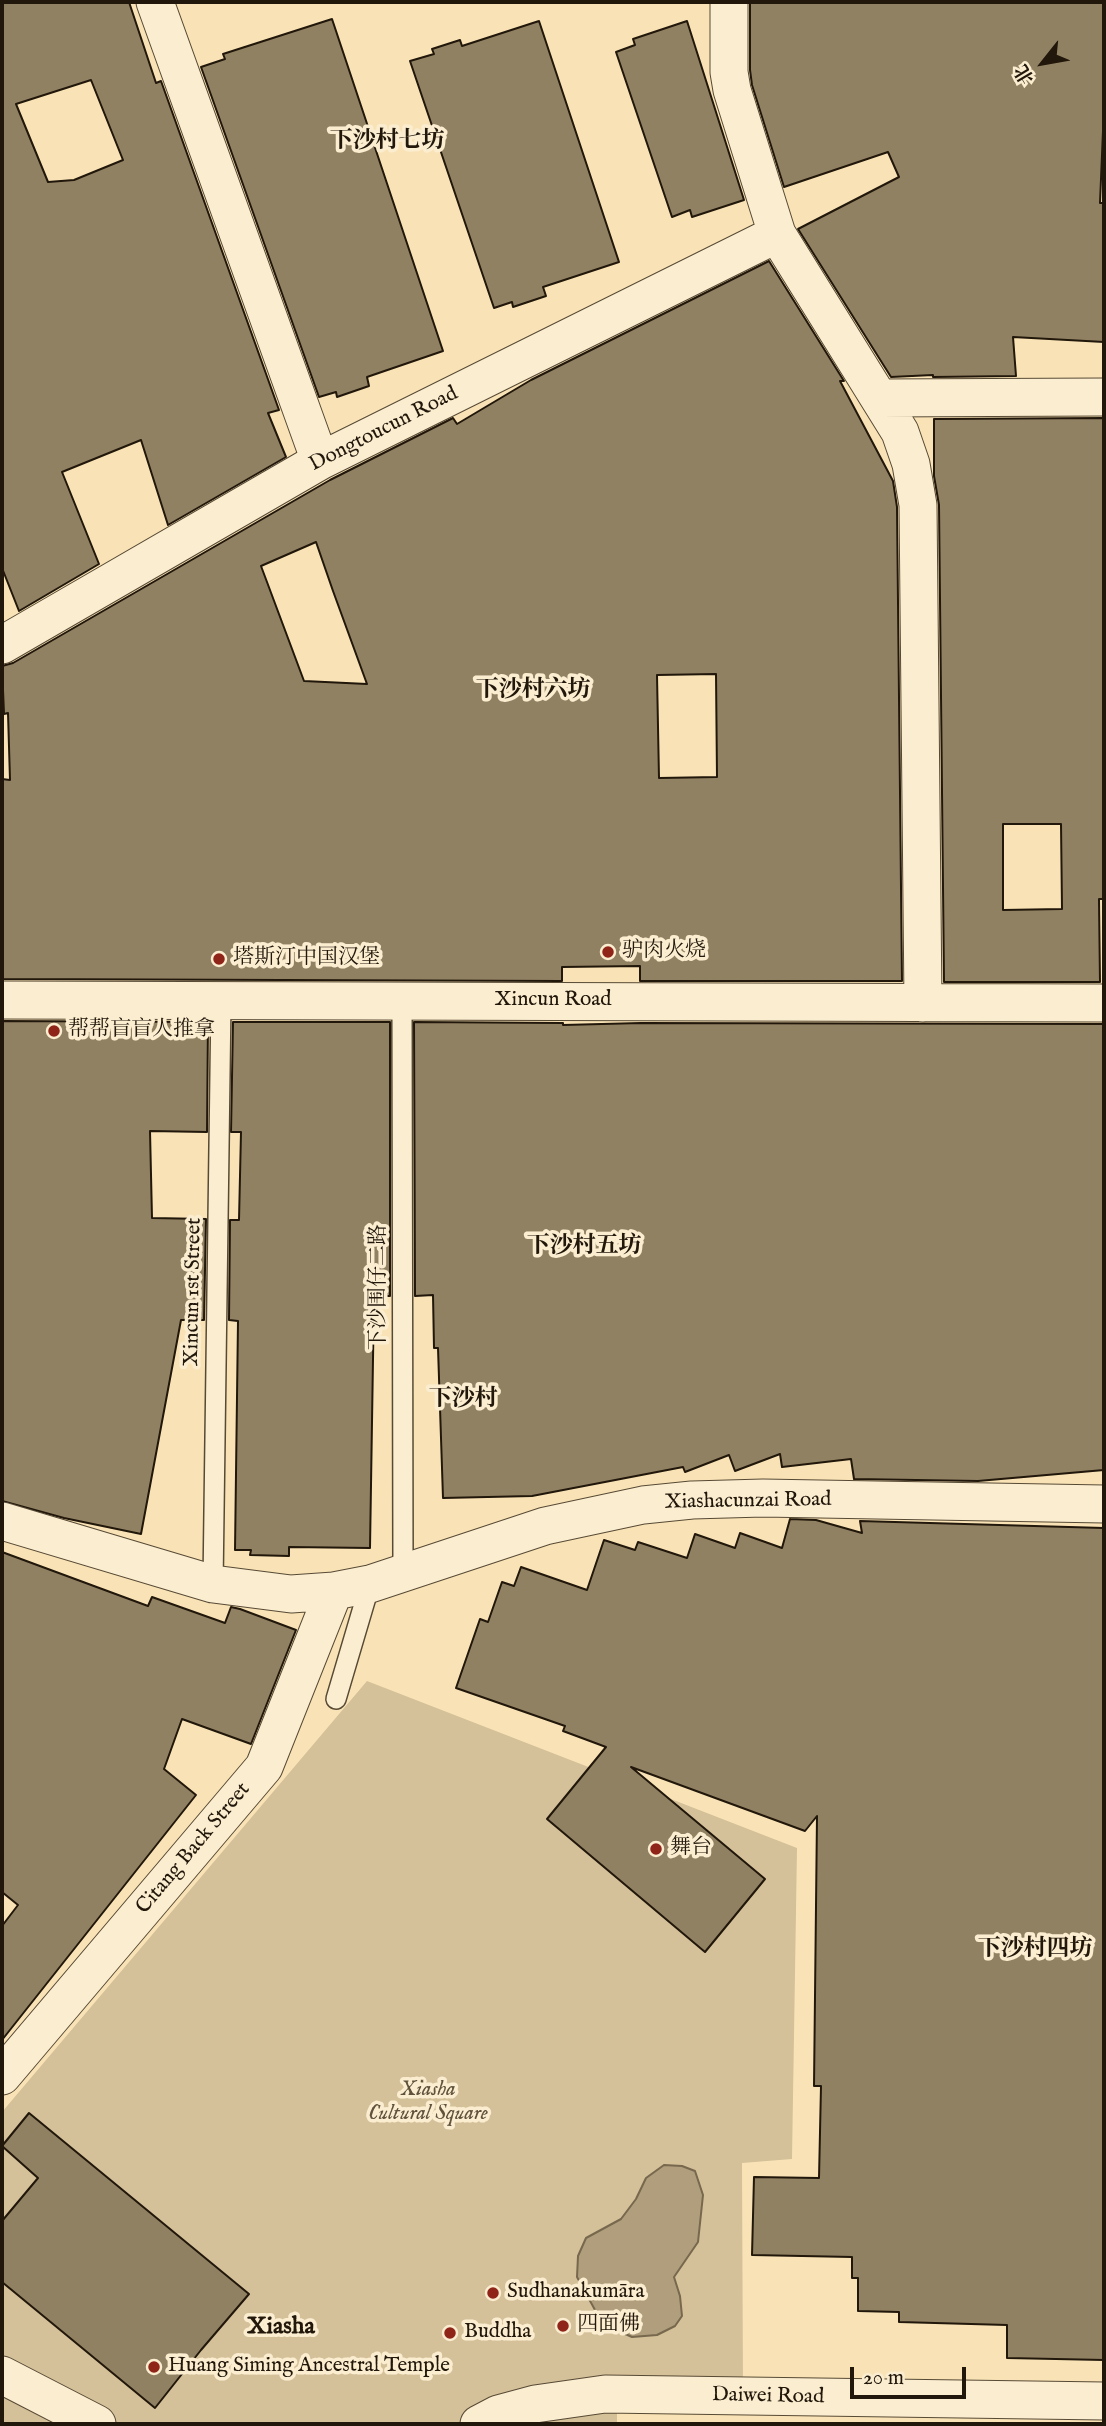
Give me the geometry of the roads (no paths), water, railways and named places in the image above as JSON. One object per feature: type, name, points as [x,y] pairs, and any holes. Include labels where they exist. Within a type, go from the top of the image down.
[{"type":"street","points":[[155,2],[320,461]]},
{"type":"street","points":[[729,2],[729,72],[732,90],[777,234],[900,432],[911,464],[918,505],[923,1003]]},
{"type":"street","name":"Dongtoucun Road","points":[[2,645],[320,461],[777,234]]},
{"type":"street","points":[[879,398],[1104,397]]},
{"type":"street","name":"Xincun Road","points":[[2,1000],[1104,1003]]},
{"type":"street","name":"Xiashacunzai Road","points":[[2,1521],[213,1584],[291,1594],[334,1591],[386,1579],[545,1526],[643,1505],[692,1500],[763,1498],[1104,1504]]},
{"type":"street","name":"Citang Back Street","points":[[2,2076],[264,1767],[334,1591]]},
{"type":"street","points":[[2,2375],[97,2424]]},
{"type":"street","name":"Daiwei Road","points":[[479,2424],[498,2414],[535,2404],[605,2394],[1104,2401]]},
{"type":"lane","name":"Xincun 1st Street","points":[[213,1584],[221,1001]]},
{"type":"lane","name":"下沙围仔二路","points":[[336,1699],[386,1579],[402,1001]]},
{"type":"place","name":"驴肉火烧","points":[[608,952]]},
{"type":"place","name":"塔斯汀中国汉堡","points":[[219,959]]},
{"type":"place","name":"帮帮盲盲人推拿","points":[[54,1031]]},
{"type":"place","name":"舞台","points":[[656,1849]]},
{"type":"place","name":"Sudhanakumāra","points":[[493,2293]]},
{"type":"place","name":"四面佛","points":[[563,2326]]},
{"type":"place","name":"Buddha","points":[[450,2333]]},
{"type":"place","name":"Huang Siming Ancestral Temple","points":[[154,2367]]},
{"type":"district","name":"下沙村七坊","points":[[387,142]]},
{"type":"district","name":"下沙村六坊","points":[[533,691]]},
{"type":"district","name":"下沙村五坊","points":[[584,1247]]},
{"type":"district","name":"下沙村","points":[[463,1400]]},
{"type":"district","name":"下沙村四坊","points":[[1035,1950]]},
{"type":"district","name":"Xiasha","points":[[281,2328]]},
{"type":"park label","name":"Xiasha Cultural Square","points":[[428,2103]]}]
